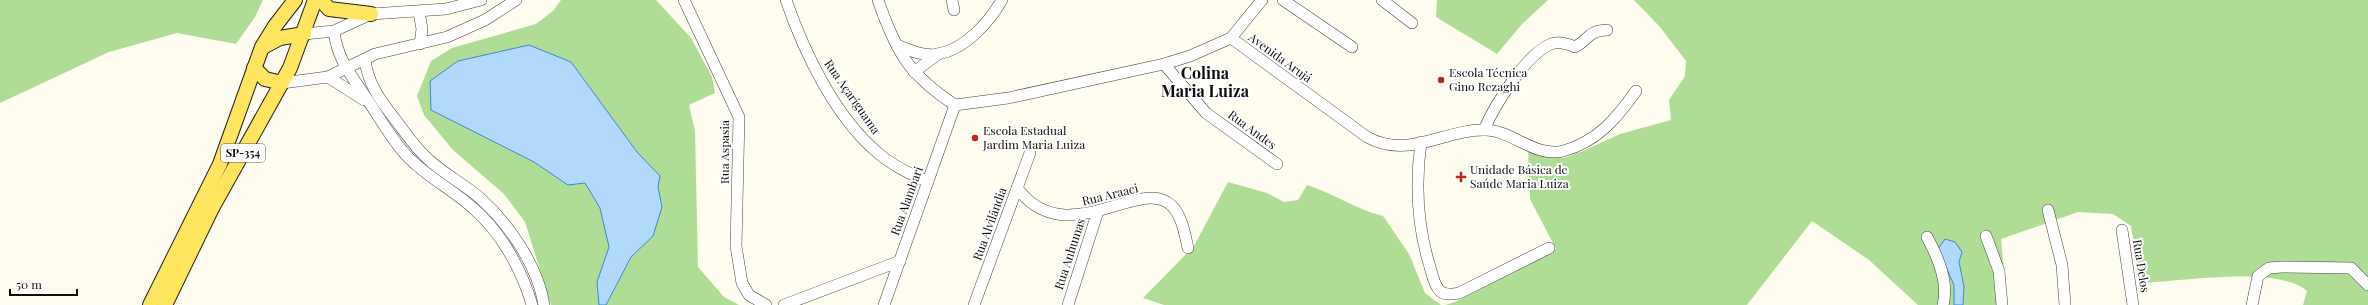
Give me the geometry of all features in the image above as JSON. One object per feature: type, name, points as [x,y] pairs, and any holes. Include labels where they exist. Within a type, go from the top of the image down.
[{"type":"main road","name":"SP-354","points":[[150,305],[220,164],[235,129],[262,47],[275,26],[295,0]]},
{"type":"main road","name":"SP-354","points":[[165,305],[212,208],[282,83],[304,34],[315,0]]},
{"type":"main road","points":[[321,0],[329,9],[371,14]]},
{"type":"main road","points":[[262,47],[280,38],[304,34]]},
{"type":"main road","points":[[254,68],[265,79],[282,83]]},
{"type":"street","points":[[304,34],[334,31],[371,14],[446,9],[481,0]]},
{"type":"street","points":[[282,83],[328,77],[365,59],[390,50],[420,44],[463,31],[516,0]]},
{"type":"street","name":"Rua Aspasia","points":[[684,0],[739,117],[736,246],[742,282],[749,295],[766,305]]},
{"type":"street","name":"Rua Açariguama","points":[[786,0],[814,68],[855,129],[879,154],[928,182]]},
{"type":"street","points":[[878,0],[897,45],[914,72],[936,92],[955,105]]},
{"type":"street","points":[[914,72],[938,54],[965,41],[988,23],[1002,0]]},
{"type":"street","points":[[1231,38],[1262,0]]},
{"type":"street","points":[[1283,0],[1352,46]]},
{"type":"street","points":[[1382,0],[1412,24]]},
{"type":"street","points":[[419,12],[422,24],[420,44]]},
{"type":"street","points":[[1607,30],[1594,31],[1582,43],[1575,47],[1564,43],[1552,43],[1541,50],[1522,69],[1491,112],[1484,130],[1507,135],[1540,149],[1562,151],[1595,137],[1616,118],[1636,91]]},
{"type":"street","points":[[334,31],[337,50],[346,69],[407,156],[473,208],[498,236],[522,276],[532,305]]},
{"type":"street","name":"Avenida Arujá","points":[[955,105],[1008,98],[1164,64],[1231,38],[1367,137],[1377,142],[1391,145],[1411,145],[1484,130]]},
{"type":"street","points":[[897,45],[919,53],[938,54]]},
{"type":"street","points":[[365,59],[369,78],[388,110],[430,161],[479,197],[505,224],[534,273],[544,305]]},
{"type":"street","name":"Rua Andes","points":[[1164,64],[1206,113],[1277,164]]},
{"type":"street","points":[[328,77],[352,91],[373,107]]},
{"type":"street","name":"Rua Alambari","points":[[884,305],[955,105]]},
{"type":"street","points":[[1421,142],[1418,165],[1418,212],[1427,258],[1439,290],[1445,294],[1459,293],[1549,248]]},
{"type":"street","name":"Rua Alvilândia","points":[[974,305],[1030,153]]},
{"type":"street","name":"Rua Araaci","points":[[1017,188],[1026,200],[1051,213],[1079,216],[1120,204],[1149,199],[1169,203],[1173,207],[1180,221],[1188,248]]},
{"type":"street","points":[[2048,210],[2062,265],[2065,305]]},
{"type":"street","name":"Rua Anhumas","points":[[1068,305],[1098,211]]},
{"type":"street","name":"Rua Delos","points":[[2122,230],[2133,305]]},
{"type":"street","points":[[1986,236],[1999,271],[2002,305]]},
{"type":"street","points":[[1927,237],[1941,268],[1945,290],[1943,305]]},
{"type":"street","points":[[784,305],[900,261]]},
{"type":"street","points":[[2252,305],[2258,276],[2269,268],[2351,268],[2368,285]]},
{"type":"green space","points":[[0,0],[263,0],[255,17],[236,44],[177,33],[109,52],[0,103]]},
{"type":"green space","points":[[561,0],[656,0],[691,38],[712,77],[715,93],[689,105],[695,131],[698,267],[724,297],[739,305],[551,305],[525,222],[504,194],[453,150],[424,115],[417,96],[431,61],[452,48],[536,24],[553,11]]},
{"type":"green space","points":[[1437,0],[1548,0],[1522,24],[1497,54],[1436,17]]},
{"type":"green space","points":[[1634,0],[2368,0],[2368,305],[2303,305],[2307,291],[2293,283],[2274,279],[2227,277],[2140,283],[2131,226],[2113,214],[2078,212],[2001,239],[2004,271],[1999,305],[1918,305],[1869,260],[1812,221],[1747,305],[1445,305],[1455,302],[1556,249],[1530,199],[1528,151],[1564,158],[1620,134],[1671,120],[1669,100],[1685,76],[1686,61],[1660,27]]},
{"type":"green space","points":[[1228,182],[1267,193],[1284,202],[1298,200],[1307,185],[1317,188],[1364,210],[1383,216],[1409,254],[1425,293],[1441,305],[1164,305],[1143,298],[1194,246]]},
{"type":"water","points":[[529,45],[571,62],[637,152],[660,176],[658,187],[662,207],[653,236],[631,257],[606,305],[599,305],[597,282],[609,247],[600,208],[585,183],[568,185],[534,162],[431,110],[430,81],[458,61]]},
{"type":"water","points":[[1945,239],[1955,242],[1962,252],[1959,262],[1964,287],[1963,305],[1954,305],[1954,285],[1938,249]]},
{"type":"place","name":"Escola Técnica Gino Rezaghi","points":[[1441,80]]},
{"type":"place","name":"Escola Estadual Jardim Maria Luiza","points":[[975,138]]},
{"type":"place","name":"Unidade Básica de Saúde Maria Luiza","points":[[1461,177]]},
{"type":"district","name":"Colina Maria Luiza","points":[[1205,82]]}]
